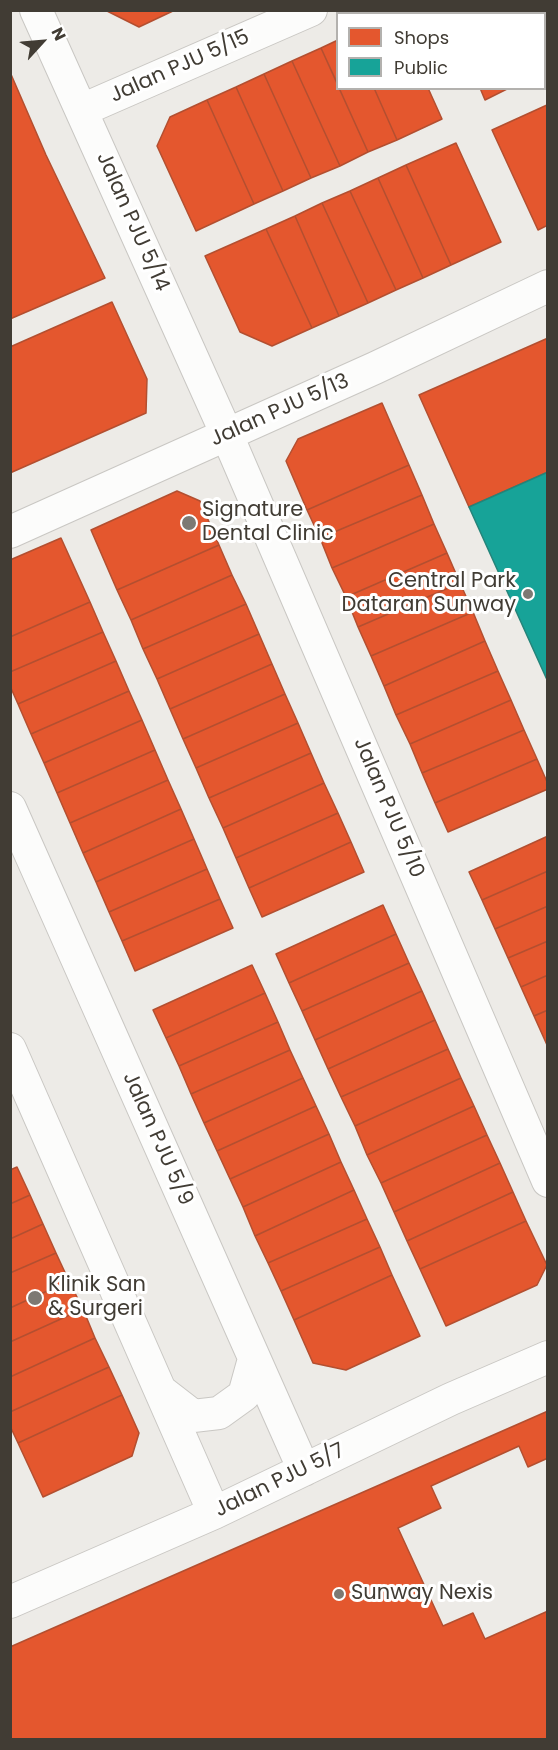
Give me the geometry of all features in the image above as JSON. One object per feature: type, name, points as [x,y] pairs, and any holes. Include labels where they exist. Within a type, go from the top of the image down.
[{"type":"street","name":"Jalan PJU 5/14","points":[[36,10],[227,435]]},
{"type":"street","name":"Jalan PJU 5/15","points":[[82,110],[311,10]]},
{"type":"street","name":"Jalan PJU 5/13","points":[[10,532],[375,369],[548,286]]},
{"type":"street","name":"Jalan PJU 5/10","points":[[227,435],[548,1181]]},
{"type":"street","name":"Jalan PJU 5/9","points":[[10,808],[304,1470]]},
{"type":"street","points":[[10,1049],[162,1391],[213,1513]]},
{"type":"street","name":"Jalan PJU 5/7","points":[[10,1602],[213,1513],[451,1399],[548,1357]]},
{"type":"street","points":[[162,1391],[193,1416],[219,1413],[244,1395],[254,1359]]},
{"type":"building: Shops","points":[[105,10],[175,10],[139,27]]},
{"type":"building: Shops","points":[[445,10],[503,10],[504,12],[446,12]]},
{"type":"building: Shops","points":[[503,10],[537,10],[538,12],[504,12]]},
{"type":"building: Shops","points":[[537,10],[548,10],[548,34],[546,12],[538,12]]},
{"type":"building: Shops","points":[[546,30],[548,34],[548,71],[546,72]]},
{"type":"building: Shops","points":[[336,41],[336,81],[321,48]]},
{"type":"building: Shops","points":[[321,48],[336,81],[336,90],[340,90],[368,152],[340,166],[292,61]]},
{"type":"building: Shops","points":[[292,61],[340,166],[311,178],[264,74]]},
{"type":"building: Shops","points":[[10,72],[46,155],[105,278],[10,319]]},
{"type":"building: Shops","points":[[264,74],[311,178],[283,191],[236,87]]},
{"type":"building: Shops","points":[[236,87],[283,191],[254,204],[207,100]]},
{"type":"building: Shops","points":[[340,90],[375,90],[397,140],[368,152]]},
{"type":"building: Shops","points":[[375,90],[429,90],[442,119],[397,140]]},
{"type":"building: Shops","points":[[481,90],[505,90],[485,100]]},
{"type":"building: Shops","points":[[207,100],[254,204],[196,231],[157,146],[170,117]]},
{"type":"building: Shops","points":[[547,105],[548,225],[538,230],[492,130]]},
{"type":"building: Shops","points":[[456,143],[501,242],[451,265],[406,165]]},
{"type":"building: Shops","points":[[406,165],[451,265],[423,278],[378,178]]},
{"type":"building: Shops","points":[[378,178],[423,278],[396,290],[350,191]]},
{"type":"building: Shops","points":[[350,191],[396,290],[368,303],[322,203]]},
{"type":"building: Shops","points":[[322,203],[368,303],[339,316],[295,216]]},
{"type":"building: Shops","points":[[295,216],[339,316],[312,328],[266,229]]},
{"type":"building: Shops","points":[[266,229],[312,328],[272,346],[240,332],[205,256]]},
{"type":"building: Shops","points":[[112,302],[147,379],[146,413],[10,473],[10,347]]},
{"type":"building: Shops","points":[[548,338],[548,472],[469,507],[419,395]]},
{"type":"building: Shops","points":[[382,403],[409,465],[307,510],[286,461],[298,439]]},
{"type":"building: Shops","points":[[409,465],[422,495],[320,538],[307,510]]},
{"type":"building: Shops","points":[[177,491],[200,501],[219,545],[117,590],[91,530]]},
{"type":"building: Shops","points":[[422,495],[434,524],[332,568],[320,538]]},
{"type":"building: Shops","points":[[434,524],[447,553],[346,597],[332,568]]},
{"type":"building: Shops","points":[[61,538],[90,602],[10,637],[10,560]]},
{"type":"building: Shops","points":[[219,545],[232,575],[131,620],[117,590]]},
{"type":"building: Shops","points":[[447,553],[460,583],[358,627],[346,597]]},
{"type":"building: Shops","points":[[232,575],[246,604],[143,649],[131,620]]},
{"type":"building: Shops","points":[[460,583],[473,612],[371,656],[358,627]]},
{"type":"building: Shops","points":[[90,602],[103,632],[10,672],[10,637]]},
{"type":"building: Shops","points":[[246,604],[259,634],[157,679],[143,649]]},
{"type":"building: Shops","points":[[473,612],[485,641],[384,686],[371,656]]},
{"type":"building: Shops","points":[[103,632],[116,661],[18,704],[10,686],[10,672]]},
{"type":"building: Shops","points":[[259,634],[272,664],[170,709],[157,679]]},
{"type":"building: Shops","points":[[485,641],[498,671],[396,715],[384,686]]},
{"type":"building: Shops","points":[[116,661],[129,691],[31,734],[18,704]]},
{"type":"building: Shops","points":[[272,664],[285,694],[183,739],[170,709]]},
{"type":"building: Shops","points":[[498,671],[511,700],[410,744],[396,715]]},
{"type":"building: Shops","points":[[129,691],[142,720],[44,763],[31,734]]},
{"type":"building: Shops","points":[[285,694],[298,723],[196,768],[183,739]]},
{"type":"building: Shops","points":[[511,700],[524,730],[422,773],[410,744]]},
{"type":"building: Shops","points":[[142,720],[155,750],[57,793],[44,763]]},
{"type":"building: Shops","points":[[298,723],[311,753],[209,798],[196,768]]},
{"type":"building: Shops","points":[[524,730],[537,759],[435,803],[422,773]]},
{"type":"building: Shops","points":[[155,750],[168,780],[70,823],[57,793]]},
{"type":"building: Shops","points":[[311,753],[324,783],[223,828],[209,798]]},
{"type":"building: Shops","points":[[537,759],[548,789],[448,832],[435,803]]},
{"type":"building: Shops","points":[[168,780],[181,809],[83,853],[70,823]]},
{"type":"building: Shops","points":[[324,783],[338,813],[236,858],[223,828]]},
{"type":"building: Shops","points":[[181,809],[194,839],[96,882],[83,853]]},
{"type":"building: Shops","points":[[338,813],[351,842],[249,888],[236,858]]},
{"type":"building: Shops","points":[[548,836],[548,871],[482,900],[469,872]]},
{"type":"building: Shops","points":[[194,839],[207,869],[109,912],[96,882]]},
{"type":"building: Shops","points":[[351,842],[364,872],[262,917],[249,888]]},
{"type":"building: Shops","points":[[207,869],[220,899],[122,941],[109,912]]},
{"type":"building: Shops","points":[[548,871],[548,906],[495,929],[482,900]]},
{"type":"building: Shops","points":[[220,899],[233,928],[135,971],[122,941]]},
{"type":"building: Shops","points":[[383,905],[396,934],[289,983],[276,954]]},
{"type":"building: Shops","points":[[548,906],[548,941],[508,958],[495,929]]},
{"type":"building: Shops","points":[[396,934],[409,963],[302,1011],[289,983]]},
{"type":"building: Shops","points":[[548,941],[548,975],[521,987],[508,958]]},
{"type":"building: Shops","points":[[409,963],[422,991],[315,1040],[302,1011]]},
{"type":"building: Shops","points":[[252,965],[265,993],[166,1038],[153,1010]]},
{"type":"building: Shops","points":[[548,975],[548,1010],[534,1016],[521,987]]},
{"type":"building: Shops","points":[[422,991],[435,1020],[328,1069],[315,1040]]},
{"type":"building: Shops","points":[[265,993],[278,1022],[179,1066],[166,1038]]},
{"type":"building: Shops","points":[[548,1010],[548,1045],[547,1045],[534,1016]]},
{"type":"building: Shops","points":[[435,1020],[448,1049],[341,1097],[328,1069]]},
{"type":"building: Shops","points":[[278,1022],[290,1050],[191,1094],[179,1066]]},
{"type":"building: Shops","points":[[448,1049],[461,1078],[355,1126],[341,1097]]},
{"type":"building: Shops","points":[[290,1050],[303,1078],[204,1123],[191,1094]]},
{"type":"building: Shops","points":[[303,1078],[316,1106],[217,1151],[204,1123]]},
{"type":"building: Shops","points":[[461,1078],[474,1106],[367,1155],[355,1126]]},
{"type":"building: Shops","points":[[316,1106],[329,1134],[230,1179],[217,1151]]},
{"type":"building: Shops","points":[[474,1106],[487,1135],[381,1183],[367,1155]]},
{"type":"building: Shops","points":[[329,1134],[341,1162],[243,1207],[230,1179]]},
{"type":"building: Shops","points":[[487,1135],[500,1163],[394,1212],[381,1183]]},
{"type":"building: Shops","points":[[341,1162],[354,1190],[255,1236],[243,1207]]},
{"type":"building: Shops","points":[[500,1163],[513,1192],[407,1241],[394,1212]]},
{"type":"building: Shops","points":[[17,1167],[30,1195],[10,1204],[10,1170]]},
{"type":"building: Shops","points":[[354,1190],[367,1219],[268,1263],[255,1236]]},
{"type":"building: Shops","points":[[513,1192],[526,1221],[420,1269],[407,1241]]},
{"type":"building: Shops","points":[[30,1195],[43,1224],[10,1239],[10,1204]]},
{"type":"building: Shops","points":[[367,1219],[380,1247],[281,1291],[268,1263]]},
{"type":"building: Shops","points":[[526,1221],[547,1265],[537,1285],[446,1326],[420,1269]]},
{"type":"building: Shops","points":[[43,1224],[56,1253],[10,1273],[10,1239]]},
{"type":"building: Shops","points":[[380,1247],[392,1275],[294,1320],[281,1291]]},
{"type":"building: Shops","points":[[56,1253],[69,1281],[10,1308],[10,1273]]},
{"type":"building: Shops","points":[[392,1275],[420,1336],[346,1370],[313,1363],[294,1320]]},
{"type":"building: Shops","points":[[69,1281],[83,1309],[10,1342],[10,1308]]},
{"type":"building: Shops","points":[[83,1309],[95,1338],[10,1377],[10,1342]]},
{"type":"building: Shops","points":[[95,1338],[109,1367],[10,1412],[10,1377]]},
{"type":"building: Shops","points":[[109,1367],[122,1395],[18,1443],[10,1426],[10,1412]]},
{"type":"building: Shops","points":[[122,1395],[139,1433],[132,1456],[43,1497],[18,1443]]},
{"type":"building: Shops","name":"Sunway Nexis","points":[[548,1411],[548,1740],[10,1740],[10,1647]]},
{"type":"building: Shops","points":[[519,1446],[528,1467],[548,1458],[548,1611],[485,1639],[473,1613],[443,1626],[398,1528],[441,1508],[431,1486]]},
{"type":"building: Public","name":"Central Park Dataran Sunway","points":[[548,472],[548,682],[469,507]]},
{"type":"place","name":"Signature Dental Clinic","points":[[189,523]]},
{"type":"place","name":"Central Park Dataran Sunway","points":[[528,594]]},
{"type":"place","name":"Klinik San & Surgeri","points":[[35,1298]]},
{"type":"place","name":"Sunway Nexis","points":[[339,1594]]}]
